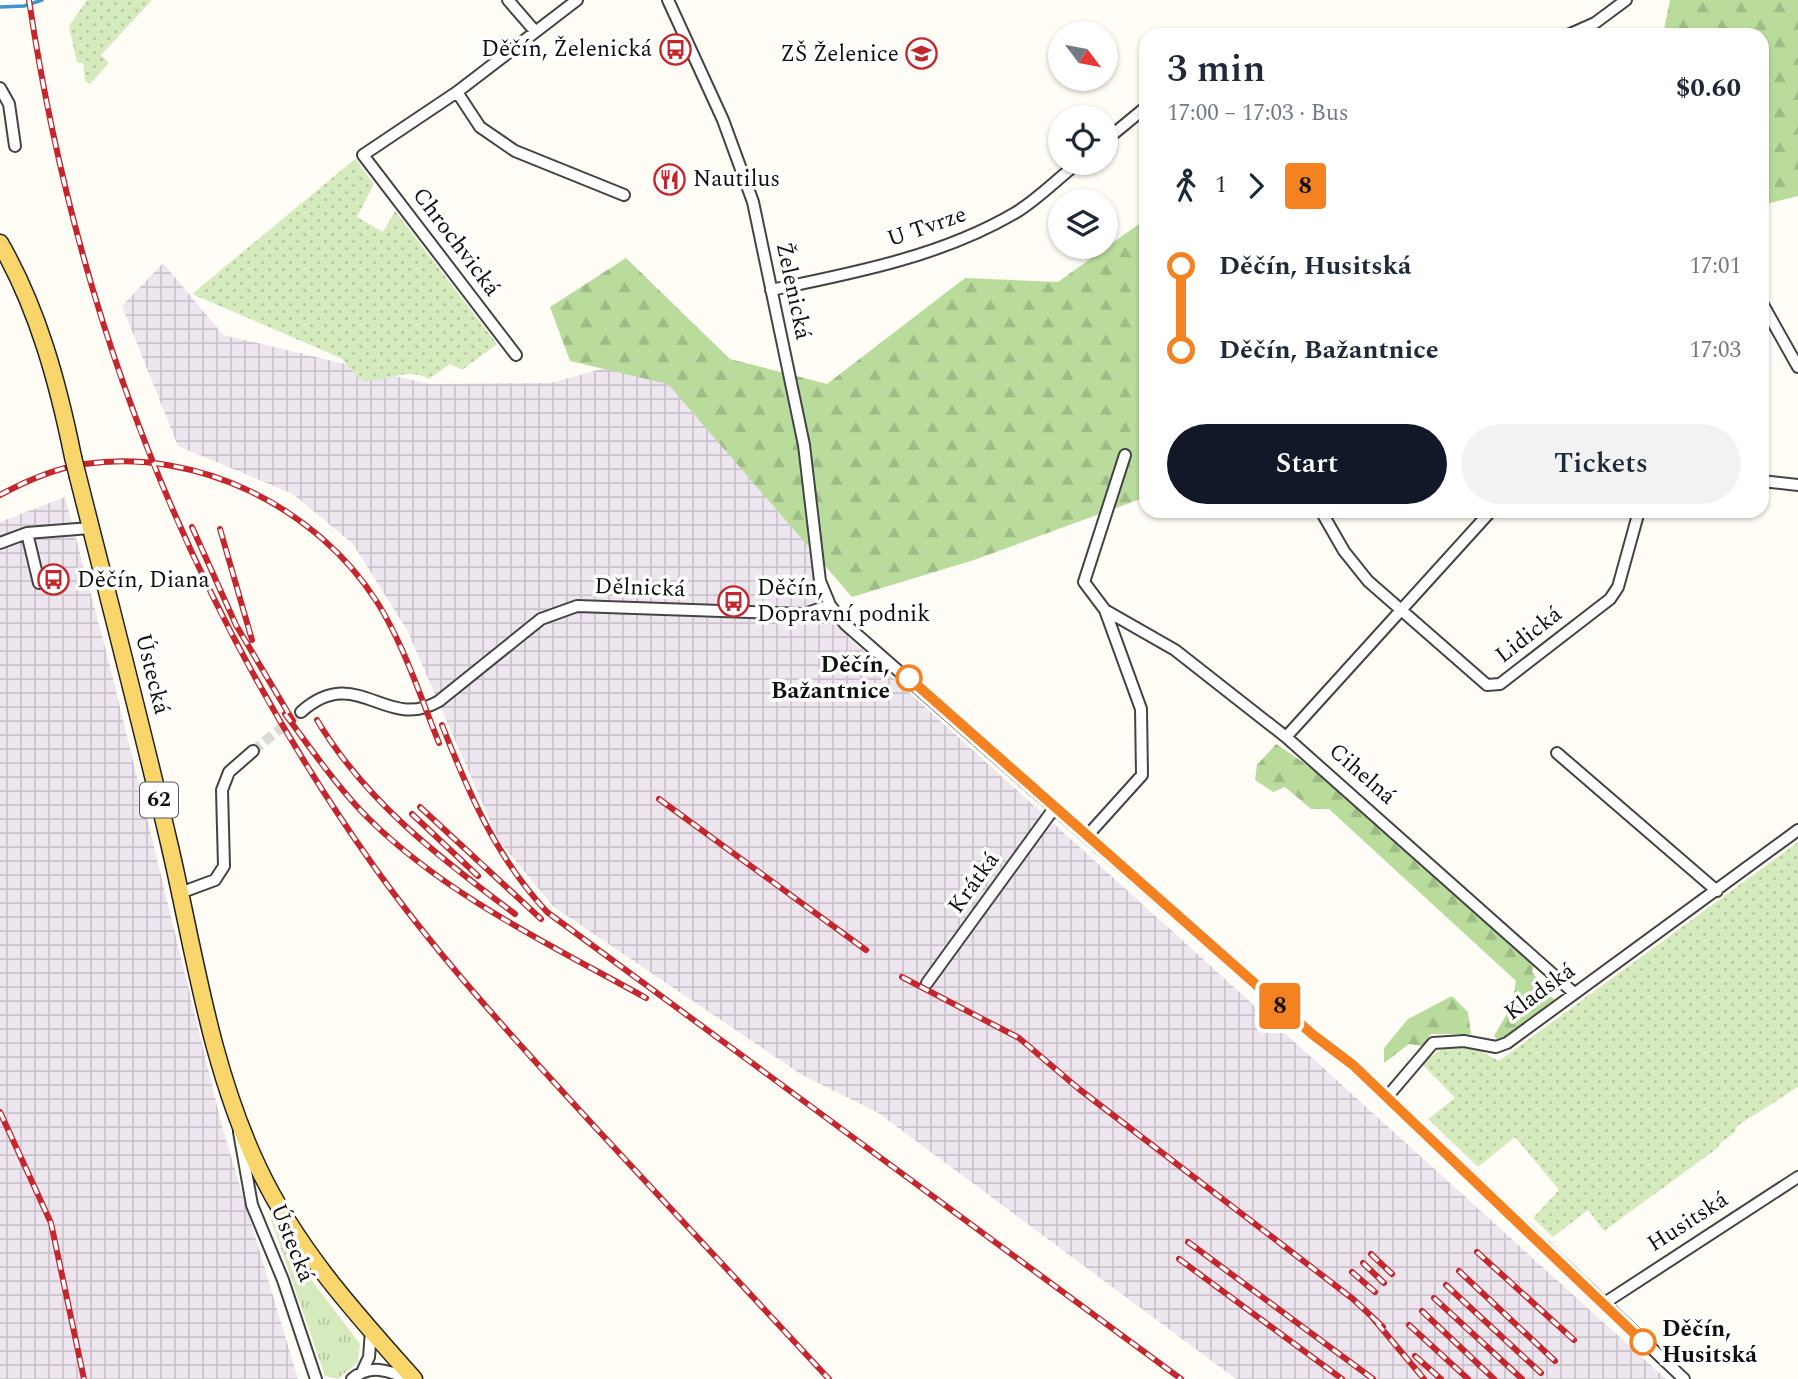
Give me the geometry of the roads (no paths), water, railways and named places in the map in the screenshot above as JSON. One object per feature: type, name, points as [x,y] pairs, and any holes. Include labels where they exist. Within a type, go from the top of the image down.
[{"type":"main road","name":"Ústecká","points":[[0,243],[24,294],[51,364],[90,528],[128,669],[209,1029],[239,1122],[257,1166],[295,1234],[371,1331],[414,1379]]},
{"type":"street","points":[[508,0],[534,30]]},
{"type":"street","points":[[577,0],[534,30],[457,92],[480,127],[515,151],[624,195]]},
{"type":"street","name":"Želenická","points":[[668,0],[723,120],[753,202],[804,445],[820,581],[830,605]]},
{"type":"street","points":[[1584,28],[1626,0]]},
{"type":"street","points":[[0,88],[9,104],[15,146]]},
{"type":"street","name":"Chrochvická","points":[[457,92],[363,155],[516,355]]},
{"type":"street","points":[[1118,130],[1139,113]]},
{"type":"street","name":"U Tvrze","points":[[771,290],[861,271],[958,241],[1017,212],[1063,175]]},
{"type":"street","points":[[1769,315],[1798,367]]},
{"type":"street","points":[[1087,836],[1142,775],[1141,709],[1105,610],[1084,582],[1125,455]]},
{"type":"street","points":[[1769,482],[1798,485]]},
{"type":"street","points":[[1325,518],[1344,551],[1368,581],[1400,611]]},
{"type":"street","points":[[1286,737],[1485,518]]},
{"type":"street","name":"Lidická","points":[[1400,611],[1487,685],[1500,684],[1610,599],[1618,587],[1637,518]]},
{"type":"street","points":[[0,543],[27,533],[90,528]]},
{"type":"street","points":[[27,533],[39,583]]},
{"type":"street","points":[[830,605],[845,624],[1387,1097],[1684,1379]]},
{"type":"street","name":"Dělnická","points":[[301,712],[312,702],[333,692],[404,709],[425,708],[439,701],[541,619],[577,606],[804,614],[830,605]]},
{"type":"street","name":"Cihelná","points":[[1105,610],[1175,650],[1286,737],[1574,993]]},
{"type":"street","points":[[180,892],[215,880],[224,866],[222,790],[229,772],[253,751]]},
{"type":"street","points":[[1557,753],[1717,891]]},
{"type":"street","name":"Krátká","points":[[927,983],[1055,807]]},
{"type":"street","name":"Kladská","points":[[1387,1097],[1433,1043],[1464,1041],[1496,1047],[1507,1043],[1798,830]]},
{"type":"street","name":"Ústecká","points":[[239,1122],[246,1185],[286,1287],[316,1379]]},
{"type":"street","name":"Husitská","points":[[1603,1304],[1798,1177]]},
{"type":"street","points":[[352,1379],[363,1370],[369,1357],[371,1331]]},
{"type":"street","points":[[363,1370],[385,1371],[408,1379]]},
{"type":"waterway","points":[[0,7],[24,6],[42,0]]},
{"type":"tunnel","points":[[253,751],[301,712]]},
{"type":"railway","points":[[29,0],[50,117],[77,232],[110,344],[149,453],[195,560],[248,664],[307,766],[398,900],[480,999],[829,1379]]},
{"type":"railway","points":[[0,495],[30,480],[63,469],[85,464],[127,461],[170,465],[211,476],[250,491],[288,512],[322,538],[352,568],[377,602],[403,653],[439,743]]},
{"type":"railway","points":[[192,527],[236,625],[293,721]]},
{"type":"railway","points":[[220,529],[252,640]]},
{"type":"railway","points":[[285,714],[346,794],[399,847],[501,918],[646,998]]},
{"type":"railway","points":[[317,720],[336,750],[381,803],[432,850],[515,914]]},
{"type":"railway","points":[[442,725],[463,776],[498,847],[547,912],[1181,1379]]},
{"type":"railway","points":[[659,799],[866,950]]},
{"type":"railway","points":[[420,807],[541,919]]},
{"type":"railway","points":[[412,814],[478,876]]},
{"type":"railway","points":[[902,977],[1019,1038],[1079,1089],[1353,1299],[1383,1327],[1372,1317],[1424,1379]]},
{"type":"railway","points":[[0,1112],[51,1223],[84,1379]]},
{"type":"railway","points":[[1188,1242],[1373,1379]]},
{"type":"railway","points":[[1477,1252],[1574,1340]]},
{"type":"railway","points":[[1371,1254],[1392,1274]]},
{"type":"railway","points":[[1179,1259],[1342,1379]]},
{"type":"railway","points":[[1363,1263],[1384,1283]]},
{"type":"railway","points":[[1459,1271],[1555,1361]]},
{"type":"railway","points":[[1352,1272],[1375,1292]]},
{"type":"railway","points":[[1446,1285],[1541,1373]]},
{"type":"railway","points":[[1434,1298],[1522,1379]]},
{"type":"railway","points":[[1422,1311],[1494,1379]]},
{"type":"railway","points":[[1409,1325],[1468,1379]]},
{"type":"railway","points":[[1415,1356],[1441,1379]]},
{"type":"place","name":"Děčín, Želenická","points":[[675,49]]},
{"type":"place","name":"ZŠ Želenice","points":[[922,54]]},
{"type":"place","name":"Nautilus","points":[[670,179]]},
{"type":"place","name":"Děčín, Diana","points":[[54,580]]},
{"type":"place","name":"Děčín, Dopravní podnik","points":[[734,601]]},
{"type":"place","name":"Děčín, Bažantnice","points":[[909,678]]},
{"type":"place","name":"Děčín, Husitská","points":[[1643,1342]]}]
